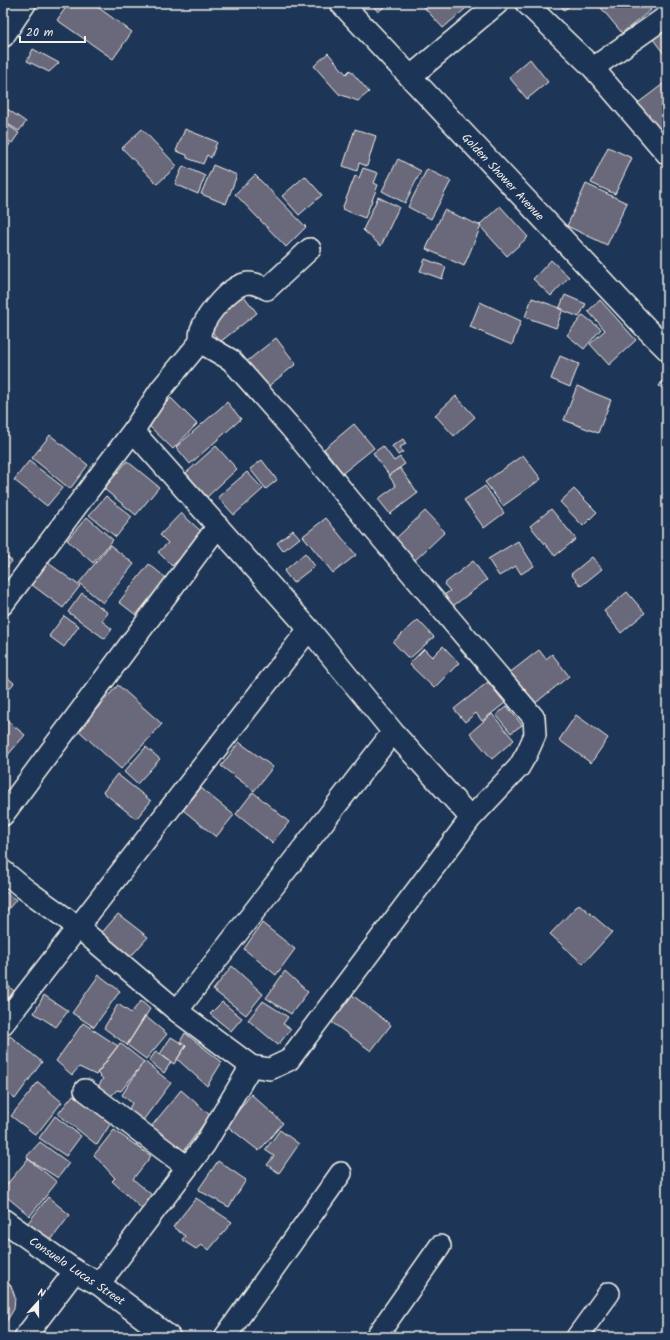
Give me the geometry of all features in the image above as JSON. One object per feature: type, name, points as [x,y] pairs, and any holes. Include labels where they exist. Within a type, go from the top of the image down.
[{"type":"street","points":[[3,36],[25,3]]},
{"type":"street","name":"Golden Shower Avenue","points":[[340,3],[667,349]]},
{"type":"street","points":[[410,78],[498,3]]},
{"type":"street","points":[[526,3],[593,68],[667,154]]},
{"type":"street","points":[[593,68],[667,16]]},
{"type":"street","points":[[3,604],[133,431],[161,389],[200,342],[201,330],[205,321],[218,303],[234,289],[248,283],[258,284],[267,289],[310,249]]},
{"type":"street","points":[[3,871],[25,889],[78,927],[177,1011],[250,1066],[270,1069],[288,1060],[471,818],[519,767],[527,754],[535,735],[534,718],[373,528],[291,428],[231,360],[200,342]]},
{"type":"street","points":[[133,431],[309,629],[393,732],[471,818]]},
{"type":"street","points":[[3,815],[218,526]]},
{"type":"street","points":[[3,1024],[309,629]]},
{"type":"street","points":[[177,1011],[393,732]]},
{"type":"street","points":[[99,1284],[205,1144],[250,1066]]},
{"type":"street","points":[[85,1090],[187,1166]]},
{"type":"street","points":[[225,1337],[340,1173]]},
{"type":"street","name":"Consuelo Lucas Street","points":[[3,1220],[75,1271],[99,1284],[169,1337]]},
{"type":"street","points":[[376,1337],[440,1246]]},
{"type":"street","points":[[25,1337],[75,1271]]},
{"type":"street","points":[[577,1337],[609,1293]]},
{"type":"building","points":[[69,3],[92,3],[132,32],[113,59],[57,20]]},
{"type":"building","points":[[371,3],[389,3],[378,12]]},
{"type":"building","points":[[420,3],[472,3],[443,28]]},
{"type":"building","points":[[559,3],[573,3],[564,10]]},
{"type":"building","points":[[597,3],[645,3],[651,10],[622,33]]},
{"type":"building","points":[[667,27],[667,58],[652,38]]},
{"type":"building","points":[[33,49],[59,63],[49,72],[27,61]]},
{"type":"building","points":[[328,53],[346,74],[350,70],[369,92],[358,101],[339,94],[314,66]]},
{"type":"building","points":[[530,59],[548,82],[527,99],[509,77]]},
{"type":"building","points":[[667,81],[667,126],[660,132],[638,103]]},
{"type":"building","points":[[3,106],[26,122],[19,131],[3,121]]},
{"type":"building","points":[[3,122],[19,133],[12,143],[3,137]]},
{"type":"building","points":[[142,129],[177,166],[157,184],[122,148]]},
{"type":"building","points":[[185,129],[217,142],[211,158],[207,155],[203,164],[187,158],[187,155],[176,151]]},
{"type":"building","points":[[355,129],[376,136],[367,166],[359,163],[357,171],[343,166]]},
{"type":"building","points":[[3,139],[10,144],[3,154]]},
{"type":"building","points":[[608,147],[632,158],[615,194],[591,183]]},
{"type":"building","points":[[398,159],[421,171],[405,203],[382,191]]},
{"type":"building","points":[[213,165],[237,175],[226,204],[201,194]]},
{"type":"building","points":[[183,166],[205,176],[198,194],[175,184]]},
{"type":"building","points":[[363,168],[378,173],[374,183],[378,185],[365,218],[342,209],[355,176],[359,178]]},
{"type":"building","points":[[427,169],[451,181],[431,219],[408,207]]},
{"type":"building","points":[[255,175],[306,227],[286,247],[235,194]]},
{"type":"building","points":[[305,176],[322,195],[299,215],[282,196]]},
{"type":"building","points":[[586,184],[627,203],[607,245],[567,226]]},
{"type":"building","points":[[378,197],[399,207],[381,246],[363,230]]},
{"type":"building","points":[[500,206],[528,237],[507,256],[479,225]]},
{"type":"building","points":[[444,210],[481,226],[464,266],[426,249]]},
{"type":"building","points":[[425,259],[446,267],[442,279],[420,271]]},
{"type":"building","points":[[551,260],[569,277],[551,296],[533,279]]},
{"type":"building","points":[[243,295],[257,313],[220,342],[206,324]]},
{"type":"building","points":[[565,295],[586,304],[579,317],[559,309]]},
{"type":"building","points":[[532,298],[563,309],[556,328],[525,317]]},
{"type":"building","points":[[600,300],[636,340],[609,365],[590,344],[605,330],[588,311]]},
{"type":"building","points":[[480,302],[521,321],[512,345],[470,327]]},
{"type":"building","points":[[583,315],[601,329],[584,349],[567,335]]},
{"type":"building","points":[[276,338],[296,364],[266,388],[246,362]]},
{"type":"building","points":[[560,356],[579,364],[570,387],[551,379]]},
{"type":"building","points":[[667,374],[667,391],[659,386]]},
{"type":"building","points":[[577,386],[611,400],[598,433],[564,420]]},
{"type":"building","points":[[456,396],[475,417],[454,436],[435,415]]},
{"type":"building","points":[[171,398],[197,424],[173,449],[146,423]]},
{"type":"building","points":[[227,402],[241,419],[190,464],[176,447]]},
{"type":"building","points":[[354,424],[374,448],[343,473],[324,449]]},
{"type":"building","points":[[50,435],[88,465],[70,489],[32,458]]},
{"type":"building","points":[[403,439],[406,444],[400,447],[403,452],[398,455],[392,446]]},
{"type":"building","points":[[216,446],[237,469],[207,497],[186,473]]},
{"type":"building","points":[[383,446],[394,461],[400,457],[405,464],[389,475],[373,453]]},
{"type":"building","points":[[523,455],[541,479],[503,506],[485,482]]},
{"type":"building","points":[[262,460],[277,480],[266,489],[250,469]]},
{"type":"building","points":[[29,461],[63,487],[47,506],[14,480]]},
{"type":"building","points":[[127,461],[159,487],[136,515],[104,489]]},
{"type":"building","points":[[400,468],[418,493],[390,514],[378,499],[396,486],[389,476]]},
{"type":"building","points":[[247,472],[263,489],[234,515],[218,497]]},
{"type":"building","points":[[485,486],[504,513],[484,528],[464,500]]},
{"type":"building","points":[[574,489],[597,512],[583,526],[560,502]]},
{"type":"building","points":[[106,496],[132,517],[116,537],[89,515]]},
{"type":"building","points":[[551,509],[576,539],[555,556],[530,526]]},
{"type":"building","points":[[425,511],[445,532],[411,564],[391,543]]},
{"type":"building","points":[[181,513],[204,534],[172,566],[158,552],[168,543],[160,535]]},
{"type":"building","points":[[87,517],[113,540],[93,563],[67,540]]},
{"type":"building","points":[[326,518],[356,555],[333,573],[303,536]]},
{"type":"building","points":[[293,530],[300,538],[283,551],[277,543]]},
{"type":"building","points":[[518,541],[534,566],[521,574],[516,566],[499,576],[488,559]]},
{"type":"building","points":[[110,545],[134,564],[103,603],[79,583]]},
{"type":"building","points":[[305,553],[315,566],[293,583],[284,571]]},
{"type":"building","points":[[3,554],[12,561],[3,572]]},
{"type":"building","points":[[592,557],[602,569],[581,586],[571,574]]},
{"type":"building","points":[[44,560],[80,586],[63,608],[28,582]]},
{"type":"building","points":[[473,561],[487,580],[453,606],[444,595],[450,591],[444,584]]},
{"type":"building","points":[[149,564],[166,578],[136,615],[119,602]]},
{"type":"building","points":[[627,592],[645,613],[621,633],[604,611]]},
{"type":"building","points":[[82,593],[108,613],[102,621],[112,629],[105,639],[68,612]]},
{"type":"building","points":[[64,616],[79,626],[64,647],[49,636]]},
{"type":"building","points":[[418,620],[434,637],[409,659],[393,642]]},
{"type":"building","points":[[443,646],[459,663],[434,688],[409,664],[424,649],[432,657]]},
{"type":"building","points":[[539,650],[546,659],[552,654],[569,676],[533,705],[508,674]]},
{"type":"building","points":[[3,674],[14,683],[3,696]]},
{"type":"building","points":[[488,682],[505,703],[482,721],[476,713],[465,722],[454,709]]},
{"type":"building","points":[[118,685],[162,724],[121,769],[78,730]]},
{"type":"building","points":[[507,706],[522,725],[511,733],[496,715]]},
{"type":"building","points":[[492,714],[514,740],[492,759],[470,733]]},
{"type":"building","points":[[576,715],[608,738],[591,763],[559,740]]},
{"type":"building","points":[[3,717],[25,735],[7,756],[3,752]]},
{"type":"building","points":[[239,742],[273,767],[254,791],[221,766]]},
{"type":"building","points":[[146,747],[160,759],[137,784],[124,772]]},
{"type":"building","points":[[117,774],[151,801],[136,819],[103,792]]},
{"type":"building","points":[[201,788],[234,815],[216,837],[183,810]]},
{"type":"building","points":[[253,792],[289,822],[272,843],[236,814]]},
{"type":"building","points":[[3,890],[16,900],[3,915]]},
{"type":"building","points":[[579,904],[612,932],[583,964],[550,934]]},
{"type":"building","points":[[118,914],[148,937],[127,961],[99,936]]},
{"type":"building","points":[[262,923],[295,949],[276,975],[244,949]]},
{"type":"building","points":[[232,966],[263,994],[246,1015],[213,990]]},
{"type":"building","points":[[285,971],[308,992],[291,1014],[266,998]]},
{"type":"building","points":[[99,975],[120,991],[94,1027],[72,1013]]},
{"type":"building","points":[[3,981],[15,992],[3,1008]]},
{"type":"building","points":[[351,994],[391,1025],[371,1051],[330,1021]]},
{"type":"building","points":[[44,995],[68,1011],[56,1027],[34,1013]]},
{"type":"building","points":[[141,1001],[150,1009],[127,1045],[104,1028],[118,1004],[131,1013]]},
{"type":"building","points":[[263,1001],[288,1017],[283,1024],[291,1029],[278,1045],[248,1020]]},
{"type":"building","points":[[222,1002],[242,1018],[231,1031],[210,1014]]},
{"type":"building","points":[[145,1016],[167,1034],[146,1059],[127,1045]]},
{"type":"building","points":[[83,1023],[118,1046],[96,1075],[79,1067],[72,1075],[56,1061]]},
{"type":"building","points":[[185,1033],[222,1062],[207,1086],[177,1059],[186,1046],[180,1042]]},
{"type":"building","points":[[10,1036],[42,1062],[15,1099],[3,1089],[3,1044]]},
{"type":"building","points":[[171,1037],[186,1046],[174,1064],[160,1054]]},
{"type":"building","points":[[120,1043],[144,1062],[121,1091],[117,1090],[111,1096],[97,1088],[103,1079],[97,1073]]},
{"type":"building","points":[[156,1051],[171,1062],[164,1073],[149,1061]]},
{"type":"building","points":[[144,1061],[171,1083],[141,1123],[127,1113],[132,1103],[122,1095]]},
{"type":"building","points":[[38,1082],[62,1102],[36,1135],[11,1116]]},
{"type":"building","points":[[181,1090],[210,1115],[183,1152],[150,1128]]},
{"type":"building","points":[[251,1094],[283,1123],[259,1151],[227,1126]]},
{"type":"building","points":[[73,1095],[111,1123],[97,1145],[58,1114]]},
{"type":"building","points":[[3,1109],[8,1112],[3,1119]]},
{"type":"building","points":[[55,1116],[81,1136],[66,1156],[39,1138]]},
{"type":"building","points":[[114,1130],[151,1156],[133,1179],[152,1195],[142,1209],[112,1181],[115,1178],[94,1155]]},
{"type":"building","points":[[280,1130],[299,1144],[279,1173],[267,1165],[274,1156],[265,1150]]},
{"type":"building","points":[[40,1142],[69,1163],[58,1178],[28,1159],[27,1156]]},
{"type":"building","points":[[28,1159],[57,1182],[30,1216],[3,1194],[3,1189]]},
{"type":"building","points":[[218,1161],[246,1180],[229,1207],[198,1190]]},
{"type":"building","points":[[48,1197],[70,1215],[51,1240],[27,1224]]},
{"type":"building","points":[[196,1198],[232,1222],[209,1250],[201,1245],[196,1249],[182,1240],[185,1236],[173,1227]]},
{"type":"building","points":[[3,1277],[11,1286],[15,1297],[14,1309],[3,1327]]}]
